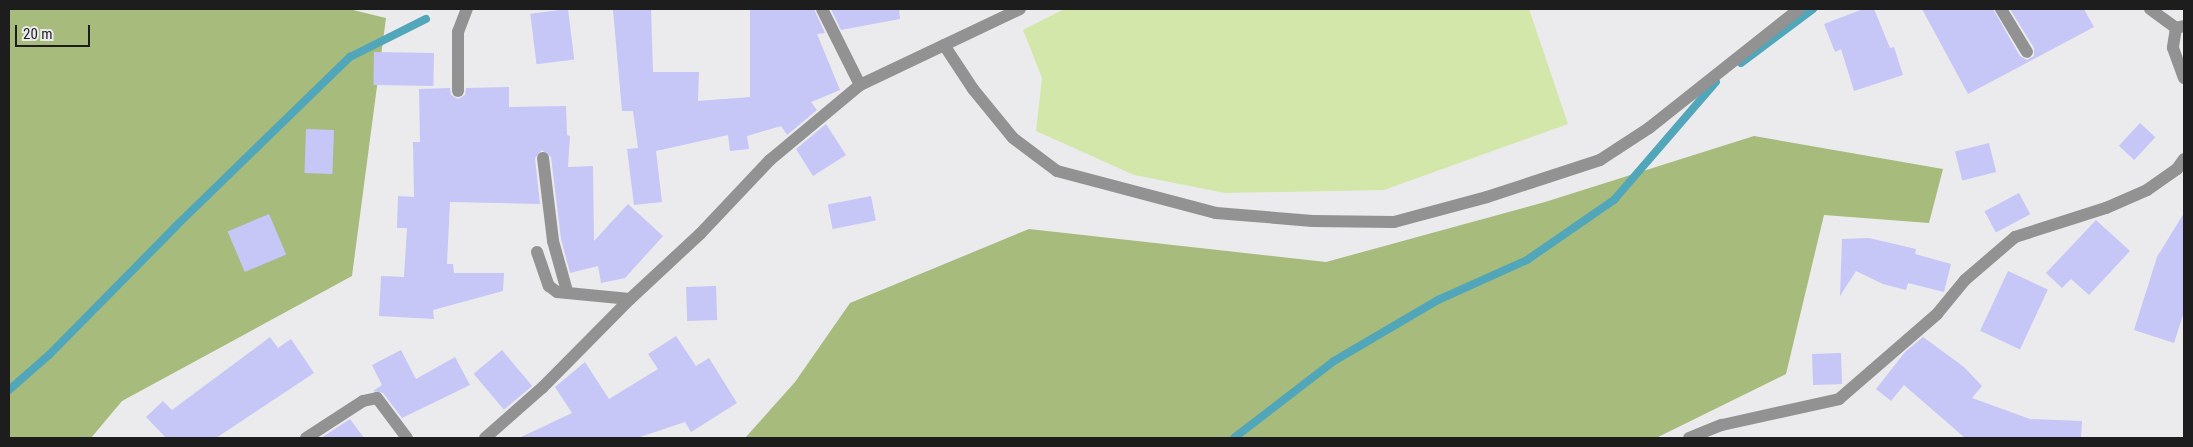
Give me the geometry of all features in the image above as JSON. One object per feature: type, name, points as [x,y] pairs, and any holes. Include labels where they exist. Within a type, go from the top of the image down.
[{"type":"street","points":[[458,91],[458,32],[467,9]]},
{"type":"street","points":[[822,9],[860,85]]},
{"type":"street","points":[[485,438],[542,388],[630,299],[700,234],[770,160],[860,85],[1020,9]]},
{"type":"street","points":[[944,45],[973,89],[1013,138],[1057,171],[1216,213],[1313,221],[1394,222],[1488,197],[1600,160],[1649,128],[1799,9]]},
{"type":"street","points":[[2001,9],[2027,52]]},
{"type":"street","points":[[2150,9],[2180,27],[2173,48],[2184,78]]},
{"type":"street","points":[[543,158],[553,241],[567,291]]},
{"type":"street","points":[[1689,438],[1722,425],[1839,398],[1937,314],[1971,275],[2015,237],[2106,208],[2147,190],[2178,168],[2184,159]]},
{"type":"street","points":[[536,252],[549,286],[557,292],[567,291],[630,299]]},
{"type":"street","points":[[306,438],[363,401],[377,398],[407,438]]},
{"type":"green space","points":[[9,9],[349,9],[386,18],[352,276],[122,401],[91,438],[9,438]]},
{"type":"green space","points":[[1064,9],[1529,9],[1568,124],[1384,190],[1225,193],[1134,175],[1036,131],[1042,78],[1023,30]]},
{"type":"green space","points":[[1754,136],[1943,169],[1929,223],[1824,215],[1786,374],[1656,438],[745,438],[795,382],[850,303],[1029,229],[1326,262],[1545,202]]},
{"type":"building","points":[[568,9],[574,60],[536,64],[530,14]]},
{"type":"building","points":[[651,9],[653,72],[699,72],[698,101],[750,97],[750,9],[814,9],[825,33],[817,34],[840,90],[811,102],[817,110],[787,135],[781,126],[747,136],[749,149],[730,151],[728,135],[656,151],[662,202],[634,205],[627,149],[638,148],[633,111],[622,111],[613,10]]},
{"type":"building","points":[[831,9],[899,9],[900,19],[841,30]]},
{"type":"building","points":[[1863,9],[1874,9],[1890,48],[1894,47],[1903,75],[1854,91],[1841,49],[1835,52],[1824,24]]},
{"type":"building","points":[[1922,9],[1993,9],[2020,56],[2027,60],[2034,56],[2034,48],[2010,9],[2084,9],[2094,27],[1968,94]]},
{"type":"building","points":[[374,52],[434,53],[433,86],[373,85]]},
{"type":"building","points":[[509,87],[509,107],[566,106],[567,135],[570,136],[568,167],[593,166],[594,241],[628,204],[663,236],[625,278],[601,283],[598,266],[570,273],[561,239],[551,157],[542,150],[535,158],[540,204],[450,202],[447,264],[453,264],[454,273],[504,273],[503,291],[433,310],[434,319],[379,316],[381,276],[404,277],[407,228],[397,228],[398,196],[414,197],[413,142],[420,142],[419,89],[450,88],[451,95],[458,99],[465,95],[466,88]]},
{"type":"building","points":[[2140,123],[2155,137],[2134,160],[2119,146]]},
{"type":"building","points":[[826,124],[846,155],[813,176],[796,149]]},
{"type":"building","points":[[306,129],[334,130],[332,174],[304,173]]},
{"type":"building","points":[[1989,143],[1996,172],[1962,181],[1955,151]]},
{"type":"building","points":[[2019,193],[2030,214],[1996,233],[1985,211]]},
{"type":"building","points":[[871,196],[876,221],[833,229],[828,204]]},
{"type":"building","points":[[2184,213],[2184,312],[2174,343],[2134,330],[2157,257]]},
{"type":"building","points":[[269,214],[286,255],[245,272],[228,232]]},
{"type":"building","points":[[2096,220],[2130,251],[2089,295],[2071,279],[2062,288],[2046,273]]},
{"type":"building","points":[[1869,238],[1916,249],[1915,254],[1951,264],[1944,292],[1908,283],[1906,290],[1883,284],[1856,271],[1840,296],[1842,239]]},
{"type":"building","points":[[2008,271],[2048,290],[2020,349],[1980,331]]},
{"type":"building","points":[[716,286],[717,320],[687,321],[686,287]]},
{"type":"building","points":[[676,336],[696,366],[709,358],[737,403],[691,432],[685,422],[637,438],[519,438],[572,413],[555,387],[585,362],[609,399],[658,369],[648,354]]},
{"type":"building","points":[[270,337],[278,348],[291,339],[314,373],[216,438],[166,438],[146,417],[163,401],[172,410]]},
{"type":"building","points":[[1923,337],[1964,367],[1982,386],[1972,398],[2030,419],[2082,421],[2081,438],[1965,438],[1904,385],[1891,401],[1876,389],[1905,352]]},
{"type":"building","points":[[401,350],[416,379],[455,357],[470,385],[402,418],[383,393],[373,391],[382,385],[372,365]]},
{"type":"building","points":[[502,350],[532,386],[504,410],[474,374]]},
{"type":"building","points":[[1841,353],[1842,384],[1813,385],[1812,354]]},
{"type":"building","points":[[350,419],[364,438],[321,438]]},
{"type":"waterway","points":[[1741,63],[1813,9]]},
{"type":"waterway","points":[[9,390],[49,355],[176,226],[350,57],[426,19]]},
{"type":"waterway","points":[[1234,438],[1334,361],[1438,300],[1527,260],[1614,200],[1716,82]]}]
